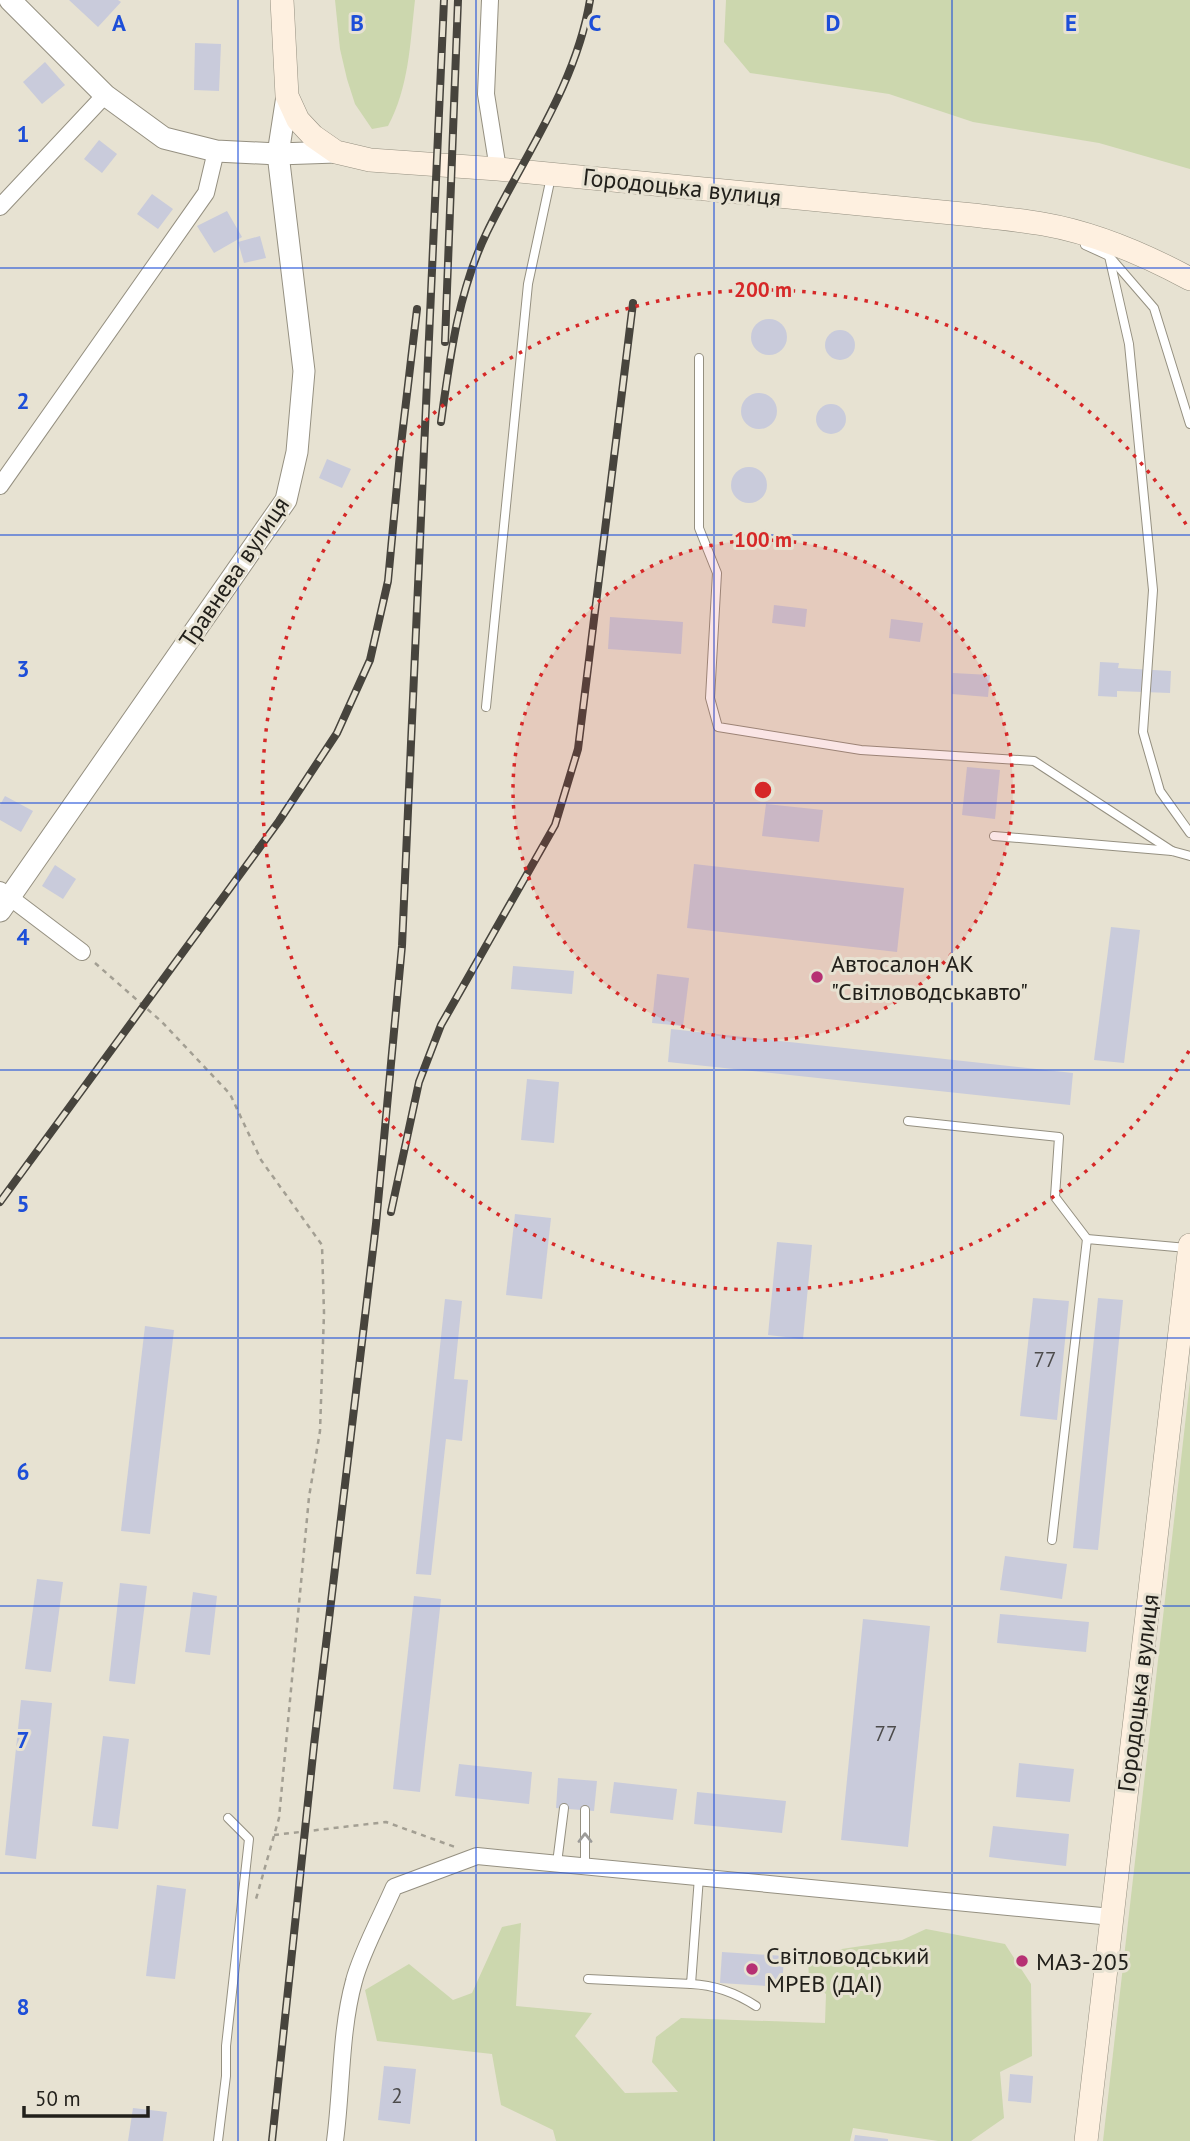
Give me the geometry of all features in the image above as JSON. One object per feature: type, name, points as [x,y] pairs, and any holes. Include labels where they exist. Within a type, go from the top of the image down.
[{"type":"main road","name":"Городоцька вулиця","points":[[282,0],[287,96],[298,120],[313,136],[336,152],[369,160],[552,174],[973,215],[1045,225],[1113,243],[1159,262],[1190,279]]},
{"type":"main road","name":"Городоцька вулиця","points":[[1086,2141],[1190,1247]]},
{"type":"street","points":[[10,0],[105,95],[164,138],[216,151],[278,154],[336,152]]},
{"type":"street","points":[[490,0],[486,94],[498,169]]},
{"type":"street","points":[[0,207],[105,95]]},
{"type":"street","name":"Травнева вулиця","points":[[3,899],[286,500],[297,453],[304,371],[278,154],[287,96]]},
{"type":"street","points":[[0,486],[206,193],[216,151]]},
{"type":"street","points":[[3,899],[82,952]]},
{"type":"street","points":[[335,2141],[345,2034],[354,1980],[394,1887],[477,1856],[1112,1917]]},
{"type":"lane","points":[[486,707],[528,284],[552,174]]},
{"type":"lane","points":[[1045,225],[1109,256],[1154,308],[1190,424]]},
{"type":"lane","points":[[1109,256],[1129,344],[1153,590],[1143,732],[1160,791],[1190,833]]},
{"type":"lane","points":[[699,358],[699,528],[717,573],[709,698],[718,727],[861,750],[1034,761],[1172,850]]},
{"type":"lane","points":[[994,836],[1172,850],[1190,856]]},
{"type":"lane","points":[[908,1121],[1059,1137],[1055,1197],[1087,1239],[1052,1540]]},
{"type":"lane","points":[[1087,1239],[1190,1247]]},
{"type":"lane","points":[[557,1863],[564,1808]]},
{"type":"lane","points":[[585,1810],[585,1866]]},
{"type":"lane","points":[[218,2141],[250,1839],[228,1818]]},
{"type":"lane","points":[[691,1984],[699,1877]]},
{"type":"lane","points":[[588,1979],[720,1988],[756,2006]]},
{"type":"path","points":[[82,952],[162,1022],[230,1094],[261,1160],[322,1245],[324,1313],[320,1431],[309,1497],[279,1818],[254,1909]]},
{"type":"path","points":[[274,1835],[386,1822],[477,1856]]},
{"type":"green space","points":[[335,0],[415,0],[404,81],[388,126],[372,129],[355,104],[340,49]]},
{"type":"green space","points":[[726,0],[1190,0],[1190,169],[1099,143],[973,122],[889,94],[750,73],[724,42]]},
{"type":"green space","points":[[1190,1381],[1190,2141],[1103,2141]]},
{"type":"green space","points":[[521,1923],[516,2006],[592,2013],[575,2036],[625,2093],[678,2092],[652,2062],[656,2037],[681,2018],[825,2023],[826,1994],[809,1981],[808,1954],[902,1940],[926,1929],[1005,1944],[1031,1984],[1032,2056],[1000,2072],[1004,2118],[971,2141],[938,2141],[853,2128],[850,2141],[556,2141],[553,2130],[501,2105],[492,2054],[377,2041],[365,1990],[409,1964],[453,2000],[472,1993],[502,1927]]},
{"type":"building","points":[[69,0],[118,0],[121,2],[98,27]]},
{"type":"building","points":[[195,43],[221,44],[219,91],[194,90]]},
{"type":"building","points":[[45,62],[65,85],[42,104],[23,82]]},
{"type":"building","points":[[99,140],[117,154],[102,173],[84,159]]},
{"type":"building","points":[[152,194],[173,209],[158,229],[137,214]]},
{"type":"building","points":[[227,211],[242,237],[214,253],[197,226]]},
{"type":"building","points":[[260,236],[266,258],[244,263],[238,242]]},
{"type":"building","points":[[769,319],[782,324],[787,337],[782,350],[769,355],[756,350],[751,337],[756,324]]},
{"type":"building","points":[[840,330],[850,335],[855,345],[850,355],[840,360],[830,355],[825,345],[830,335]]},
{"type":"building","points":[[759,393],[772,398],[777,411],[772,424],[759,429],[746,424],[741,411],[746,398]]},
{"type":"building","points":[[831,404],[837,405],[845,413],[845,425],[837,433],[831,434],[825,433],[817,425],[816,419],[817,413],[825,405]]},
{"type":"building","points":[[327,459],[351,469],[342,488],[319,478]]},
{"type":"building","points":[[749,467],[762,472],[767,485],[762,498],[749,503],[736,498],[731,485],[736,472]]},
{"type":"building","points":[[774,605],[807,609],[805,627],[772,623]]},
{"type":"building","points":[[610,617],[683,622],[681,654],[608,649]]},
{"type":"building","points":[[891,619],[923,623],[920,642],[889,638]]},
{"type":"building","points":[[1100,662],[1119,663],[1118,668],[1171,671],[1170,693],[1117,691],[1117,697],[1098,696]]},
{"type":"building","points":[[953,673],[990,675],[988,697],[952,694]]},
{"type":"building","points":[[967,767],[1000,770],[995,819],[962,815]]},
{"type":"building","points":[[5,796],[33,811],[21,832],[0,820],[0,805]]},
{"type":"building","points":[[766,804],[823,810],[819,842],[762,836]]},
{"type":"building","points":[[694,864],[904,888],[897,952],[687,928]]},
{"type":"building","points":[[55,865],[76,879],[63,899],[42,886]]},
{"type":"building","points":[[1111,927],[1140,930],[1124,1063],[1094,1060]]},
{"type":"building","points":[[513,966],[574,971],[572,994],[511,989]]},
{"type":"building","points":[[657,974],[689,978],[683,1026],[652,1023]]},
{"type":"building","points":[[671,1029],[1073,1073],[1070,1105],[668,1062]]},
{"type":"building","points":[[527,1079],[559,1082],[554,1143],[521,1140]]},
{"type":"building","points":[[515,1214],[551,1218],[542,1299],[506,1295]]},
{"type":"building","points":[[777,1242],[812,1245],[803,1339],[768,1335]]},
{"type":"building","points":[[1033,1298],[1069,1301],[1057,1420],[1020,1416]]},
{"type":"building","points":[[1098,1298],[1123,1300],[1098,1550],[1073,1548]]},
{"type":"building","points":[[445,1299],[462,1301],[454,1379],[468,1380],[462,1441],[446,1439],[431,1575],[416,1574]]},
{"type":"building","points":[[145,1326],[174,1330],[150,1534],[121,1531]]},
{"type":"building","points":[[1005,1556],[1067,1564],[1062,1599],[1000,1590]]},
{"type":"building","points":[[37,1579],[63,1582],[51,1672],[25,1669]]},
{"type":"building","points":[[120,1583],[147,1586],[135,1684],[109,1681]]},
{"type":"building","points":[[193,1592],[217,1596],[210,1655],[185,1652]]},
{"type":"building","points":[[414,1596],[441,1599],[420,1792],[393,1789]]},
{"type":"building","points":[[1000,1614],[1089,1622],[1086,1652],[997,1643]]},
{"type":"building","points":[[863,1619],[930,1626],[908,1847],[841,1840]]},
{"type":"building","points":[[21,1700],[52,1703],[36,1859],[5,1855]]},
{"type":"building","points":[[103,1736],[129,1739],[118,1829],[92,1826]]},
{"type":"building","points":[[1019,1763],[1074,1769],[1070,1802],[1016,1797]]},
{"type":"building","points":[[459,1764],[532,1772],[529,1804],[455,1796]]},
{"type":"building","points":[[558,1778],[597,1781],[594,1811],[556,1808]]},
{"type":"building","points":[[614,1782],[677,1789],[673,1820],[610,1813]]},
{"type":"building","points":[[697,1792],[786,1801],[782,1833],[694,1824]]},
{"type":"building","points":[[993,1826],[1069,1834],[1066,1866],[989,1857]]},
{"type":"building","points":[[157,1885],[186,1889],[175,1979],[146,1976]]},
{"type":"building","name":"Світловодський МРЕВ (ДАІ)","points":[[722,1952],[784,1956],[782,1987],[720,1983]]},
{"type":"building","points":[[384,2066],[416,2069],[410,2124],[378,2120]]},
{"type":"building","points":[[1010,2074],[1033,2076],[1031,2103],[1008,2101]]},
{"type":"building","points":[[133,2108],[167,2112],[163,2141],[128,2141]]},
{"type":"building","points":[[855,2135],[888,2139],[888,2141],[854,2141]]},
{"type":"railway","points":[[272,2141],[314,1745],[376,1224],[402,946],[444,0]]},
{"type":"railway","points":[[445,342],[458,0]]},
{"type":"railway","points":[[441,422],[462,301],[477,255],[561,91],[583,31],[590,0]]},
{"type":"railway","points":[[391,1212],[419,1082],[441,1025],[555,825],[578,749],[633,303]]},
{"type":"railway","points":[[0,1202],[279,821],[337,733],[370,660],[388,581],[417,309]]},
{"type":"place","name":"Автосалон АК \"Світловодськавто\"","points":[[817,977]]},
{"type":"place","name":"МАЗ-205","points":[[1022,1961]]},
{"type":"place","name":"Світловодський МРЕВ (ДАІ)","points":[[752,1969]]}]
